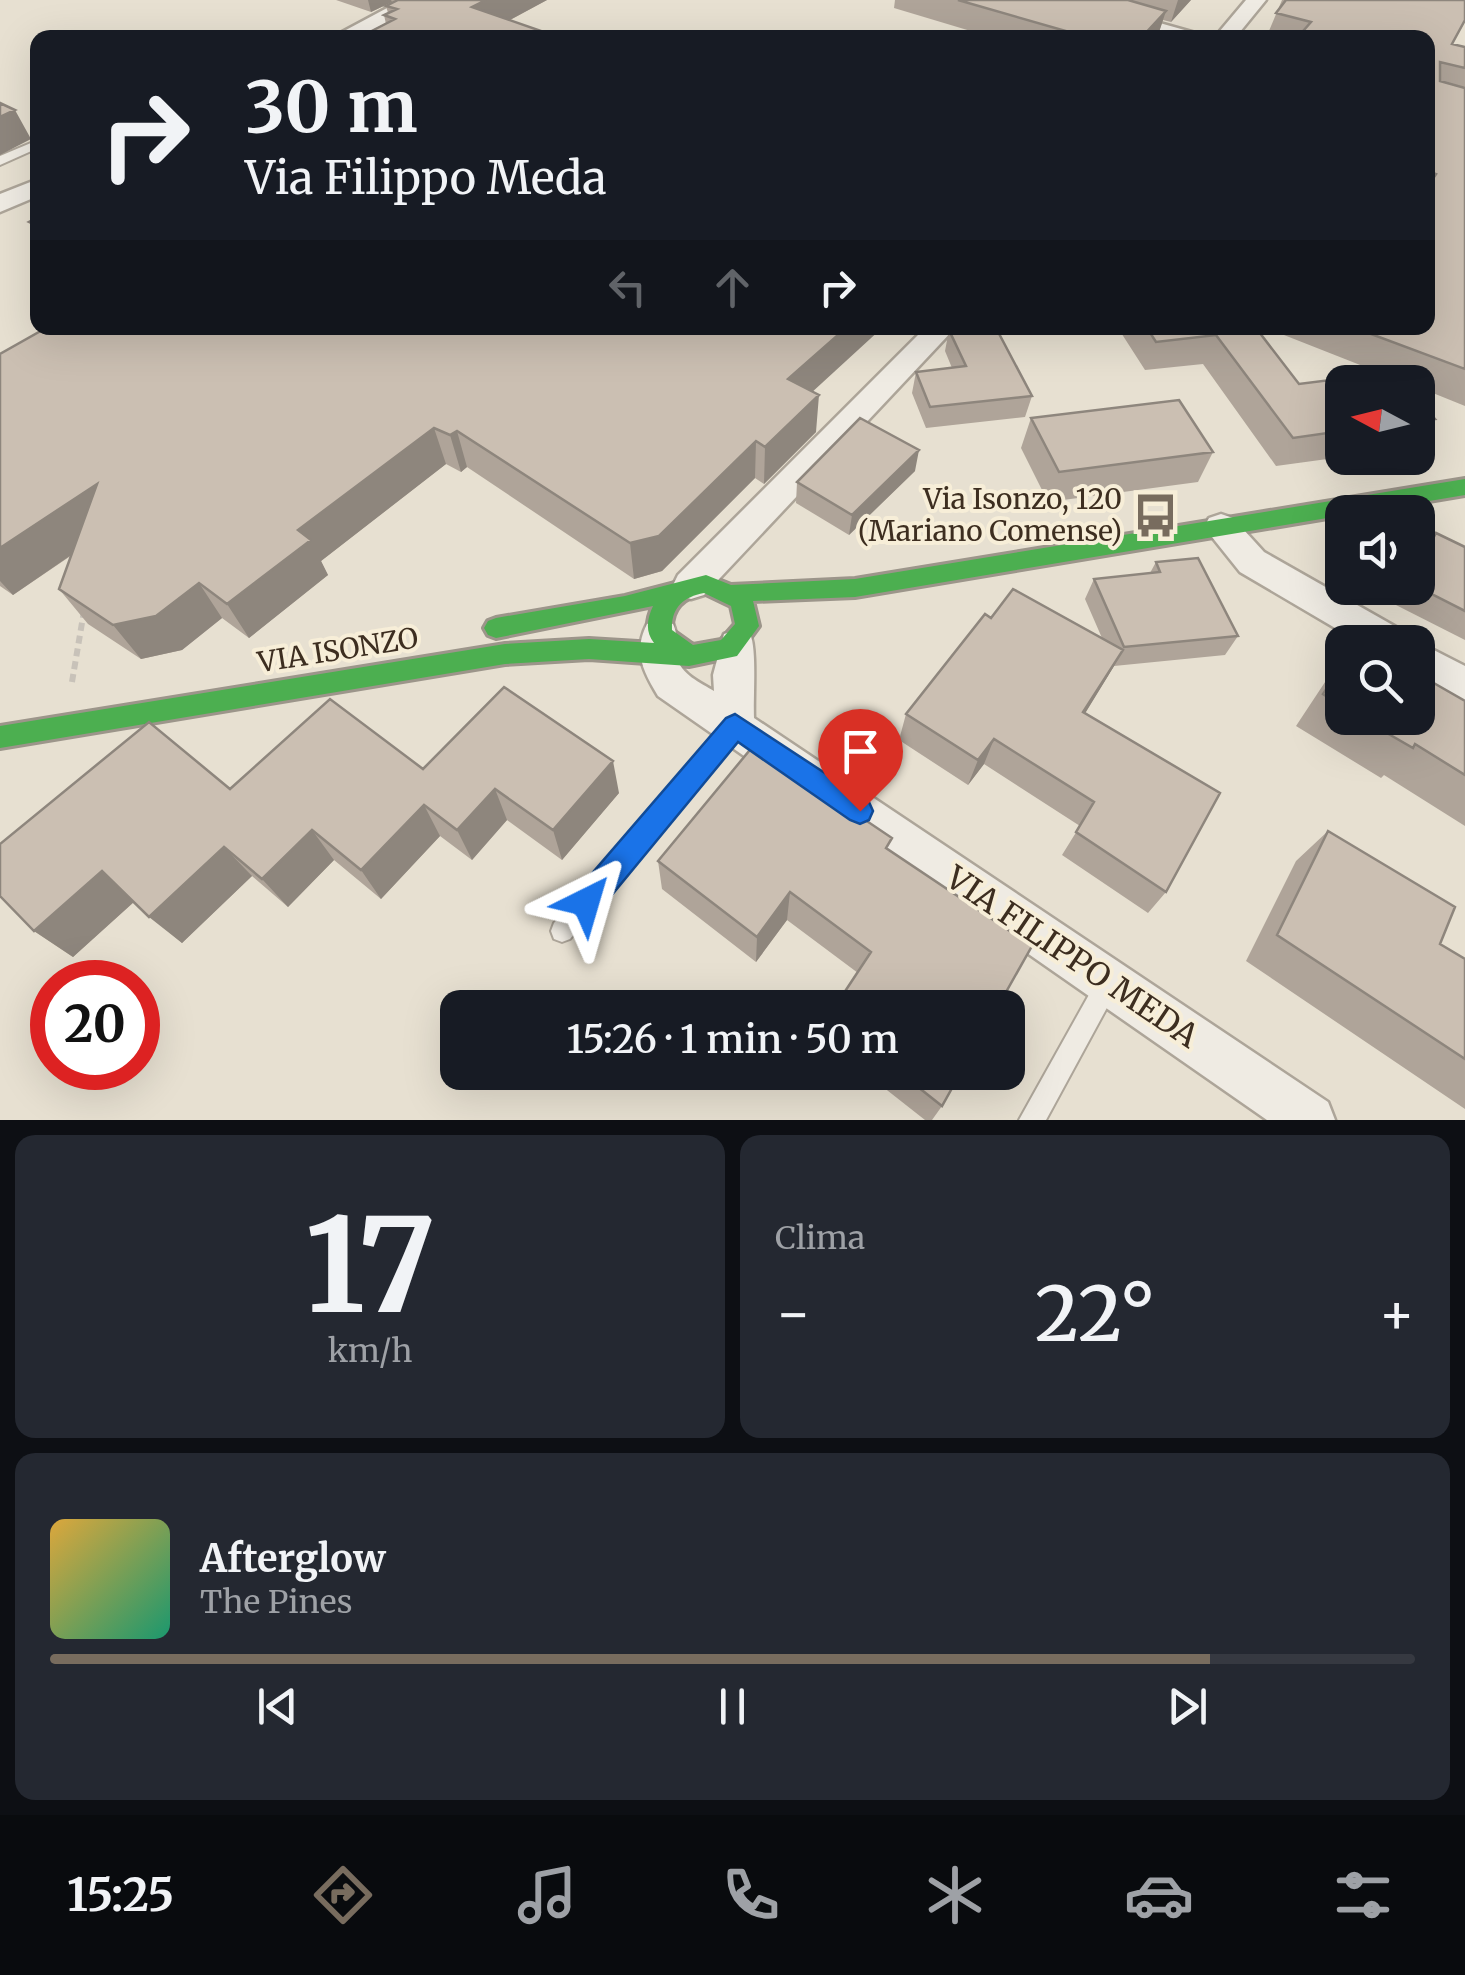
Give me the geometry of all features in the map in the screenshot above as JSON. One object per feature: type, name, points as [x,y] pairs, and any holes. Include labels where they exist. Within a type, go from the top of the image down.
[{"type":"street","points":[[357,30],[417,0]]},
{"type":"street","points":[[1056,0],[1173,30]]},
{"type":"street","points":[[1231,30],[1256,0]]},
{"type":"street","points":[[0,204],[30,190]]},
{"type":"street","points":[[855,588],[779,619],[705,658],[669,648],[658,614],[670,596],[687,586],[934,335]]},
{"type":"street","points":[[465,633],[625,604],[687,586],[733,592],[855,588],[1465,487]]},
{"type":"street","points":[[733,592],[762,510]]},
{"type":"street","points":[[1222,528],[1252,562],[1361,625]]},
{"type":"street","points":[[733,592],[747,610],[732,675],[735,726]]},
{"type":"street","name":"VIA FILIPPO MEDA","points":[[669,648],[664,678],[1310,1120]]},
{"type":"street","name":"VIA ISONZO","points":[[0,737],[504,654],[669,648]]},
{"type":"street","points":[[1435,668],[1465,685]]},
{"type":"lane","points":[[0,161],[30,147]]},
{"type":"lane","points":[[562,931],[735,726]]},
{"type":"lane","points":[[1032,1120],[1108,982]]},
{"type":"path","points":[[69,698],[85,607]]},
{"type":"building","points":[[398,0],[486,0],[472,7],[538,30],[374,30],[395,19],[384,15],[397,9],[386,6]]},
{"type":"building","points":[[958,0],[1128,0],[1166,11],[1148,30],[1062,30]]},
{"type":"building","points":[[1286,0],[1465,0],[1465,20],[1452,44],[1465,47],[1465,68],[1440,62],[1440,81],[1465,88],[1465,369],[1374,335],[1435,335],[1435,30],[1304,30],[1311,22],[1276,13]]},
{"type":"building","points":[[0,103],[15,110],[0,117]]},
{"type":"building","points":[[34,335],[838,335],[788,379],[819,395],[765,447],[756,441],[659,536],[630,543],[457,431],[450,435],[434,428],[298,530],[311,540],[227,604],[199,583],[156,616],[113,625],[59,589],[97,484],[0,548],[0,354]]},
{"type":"building","points":[[951,335],[1000,335],[1032,396],[930,407],[916,372],[966,366]]},
{"type":"building","points":[[1152,335],[1216,335],[1156,342]]},
{"type":"building","points":[[1216,335],[1261,335],[1299,384],[1325,381],[1325,433],[1293,438]]},
{"type":"building","points":[[1179,400],[1213,452],[1059,472],[1031,418]]},
{"type":"building","points":[[860,418],[919,450],[852,515],[797,482]]},
{"type":"building","points":[[1435,535],[1465,547],[1465,611],[1435,596]]},
{"type":"building","points":[[1198,558],[1238,636],[1124,647],[1094,579],[1160,572],[1156,562]]},
{"type":"building","points":[[1013,589],[1123,650],[1083,712],[1220,793],[1166,892],[1076,832],[1094,802],[994,739],[978,760],[906,714],[985,614],[991,618]]},
{"type":"building","points":[[1435,684],[1465,701],[1465,775],[1415,744],[1413,748],[1390,735],[1435,735]]},
{"type":"building","points":[[504,687],[613,761],[553,830],[495,789],[457,830],[424,805],[361,870],[312,830],[262,879],[224,847],[149,917],[102,871],[34,931],[0,896],[0,844],[149,722],[230,789],[330,699],[423,769]]},
{"type":"building","points":[[754,745],[892,838],[886,848],[1032,946],[1007,990],[846,990],[871,952],[790,892],[757,937],[658,861]]},
{"type":"building","points":[[1328,831],[1455,907],[1440,944],[1465,959],[1465,1059],[1277,935]]},
{"type":"building","points":[[922,1090],[951,1090],[942,1106]]},
{"type":"traffic: fast","points":[[735,593],[855,588],[1465,487]]},
{"type":"traffic: fast","points":[[706,584],[741,600],[747,626],[728,649],[689,656],[660,635],[661,614],[677,593],[706,584]]},
{"type":"traffic: fast","points":[[496,628],[625,605],[683,588]]},
{"type":"traffic: fast","points":[[0,737],[505,654],[589,649],[689,656]]},
{"type":"place","name":"Via Isonzo, 120 (Mariano Comense)","points":[[1155,515]]},
{"type":"route","points":[[586,902],[735,726],[860,811]]}]
